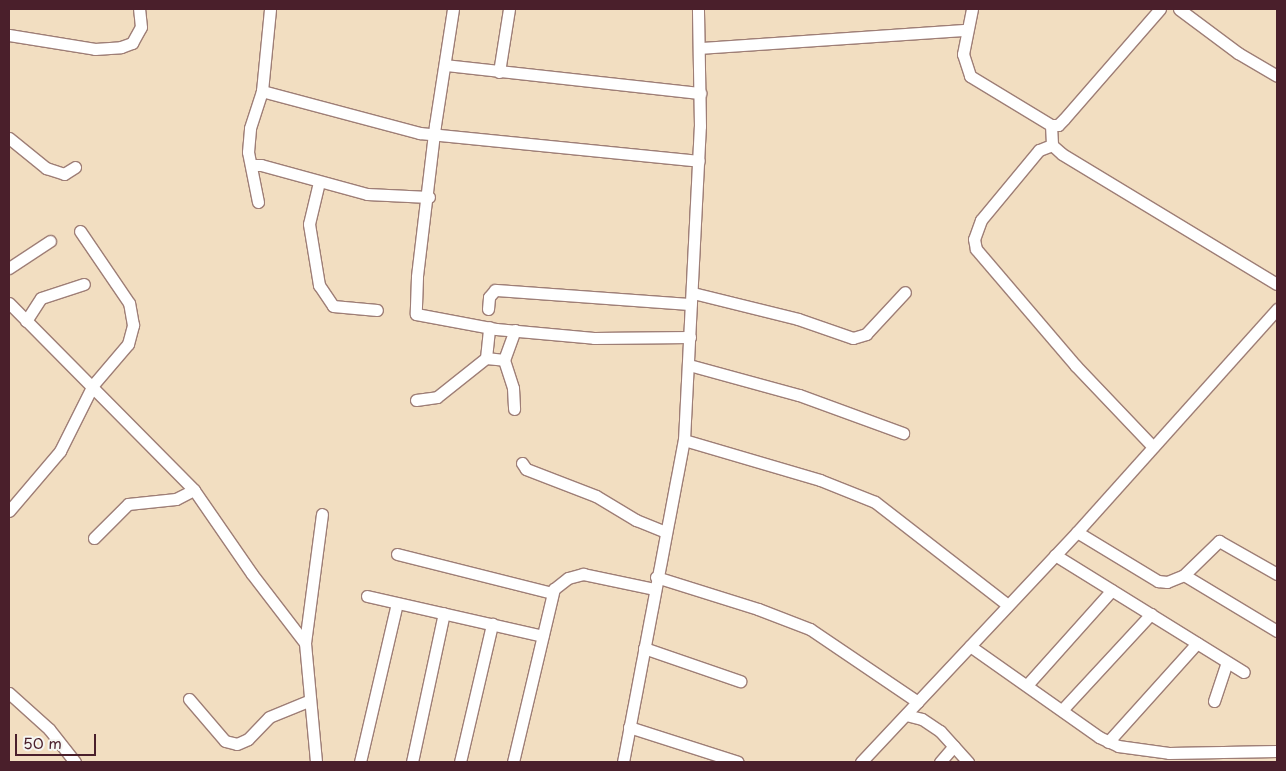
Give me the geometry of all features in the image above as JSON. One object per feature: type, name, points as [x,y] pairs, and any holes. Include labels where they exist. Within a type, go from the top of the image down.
[{"type":"street","points":[[9,35],[95,49],[121,47],[132,43],[141,27],[139,9]]},
{"type":"street","points":[[258,202],[248,152],[250,128],[262,91],[270,9]]},
{"type":"street","points":[[453,9],[434,135],[428,198],[417,277],[416,314],[488,327],[594,338],[690,337]]},
{"type":"street","points":[[499,72],[508,9]]},
{"type":"street","points":[[623,762],[655,583],[684,440],[699,161],[700,48],[698,9]]},
{"type":"street","points":[[972,9],[965,30],[964,65],[970,76],[1051,125],[1058,125],[1064,119],[1160,9]]},
{"type":"street","points":[[1179,9],[1238,53],[1277,76]]},
{"type":"street","points":[[700,48],[965,30]]},
{"type":"street","points":[[444,65],[700,93]]},
{"type":"street","points":[[262,91],[434,135],[699,161]]},
{"type":"street","points":[[1051,125],[1052,145]]},
{"type":"street","points":[[9,138],[46,168],[64,174],[76,167]]},
{"type":"street","points":[[1052,145],[1277,284]]},
{"type":"street","points":[[1052,145],[1040,150],[981,220],[974,239],[976,249],[1075,365],[1153,447]]},
{"type":"street","points":[[250,165],[367,194],[428,198]]},
{"type":"street","points":[[319,182],[309,224],[319,285],[333,306],[377,310]]},
{"type":"street","points":[[10,505],[60,451],[82,412],[93,385],[128,344],[133,325],[129,303],[80,231]]},
{"type":"street","points":[[9,268],[50,241]]},
{"type":"street","points":[[26,320],[42,298],[84,284]]},
{"type":"street","points":[[488,309],[489,298],[495,290],[692,299],[798,318],[853,338],[866,334],[905,292]]},
{"type":"street","points":[[9,303],[93,385],[194,490],[252,574],[305,643]]},
{"type":"street","points":[[861,762],[1055,555],[1277,309]]},
{"type":"street","points":[[486,358],[488,327]]},
{"type":"street","points":[[514,409],[513,388],[504,360],[515,330]]},
{"type":"street","points":[[416,400],[438,397],[486,358],[504,360]]},
{"type":"street","points":[[689,365],[799,395],[904,433]]},
{"type":"street","points":[[684,440],[820,480],[875,502],[1008,605]]},
{"type":"street","points":[[522,463],[526,469],[596,496],[636,520],[666,532]]},
{"type":"street","points":[[94,538],[128,504],[176,499],[194,490]]},
{"type":"street","points":[[316,762],[308,701],[305,643],[322,514]]},
{"type":"street","points":[[1076,532],[1158,581],[1167,582],[1184,575],[1219,541],[1277,574]]},
{"type":"street","points":[[397,554],[552,593]]},
{"type":"street","points":[[1055,555],[1244,672]]},
{"type":"street","points":[[513,762],[552,593],[568,578],[583,574],[655,583],[766,611],[810,629],[918,702]]},
{"type":"street","points":[[1184,575],[1277,631]]},
{"type":"street","points":[[1027,685],[1112,590]]},
{"type":"street","points":[[367,596],[543,636]]},
{"type":"street","points":[[360,762],[397,603]]},
{"type":"street","points":[[412,762],[444,613]]},
{"type":"street","points":[[1062,710],[1151,614]]},
{"type":"street","points":[[460,762],[492,624]]},
{"type":"street","points":[[1108,742],[1197,643]]},
{"type":"street","points":[[970,646],[1108,742],[1130,749],[1169,753],[1277,750]]},
{"type":"street","points":[[644,648],[740,681]]},
{"type":"street","points":[[1214,701],[1227,662]]},
{"type":"street","points":[[9,693],[49,729],[75,762]]},
{"type":"street","points":[[189,699],[226,741],[237,744],[248,739],[269,717],[308,701]]},
{"type":"street","points":[[906,715],[930,724],[968,762]]},
{"type":"street","points":[[629,727],[738,762]]},
{"type":"street","points":[[940,762],[954,746]]}]
